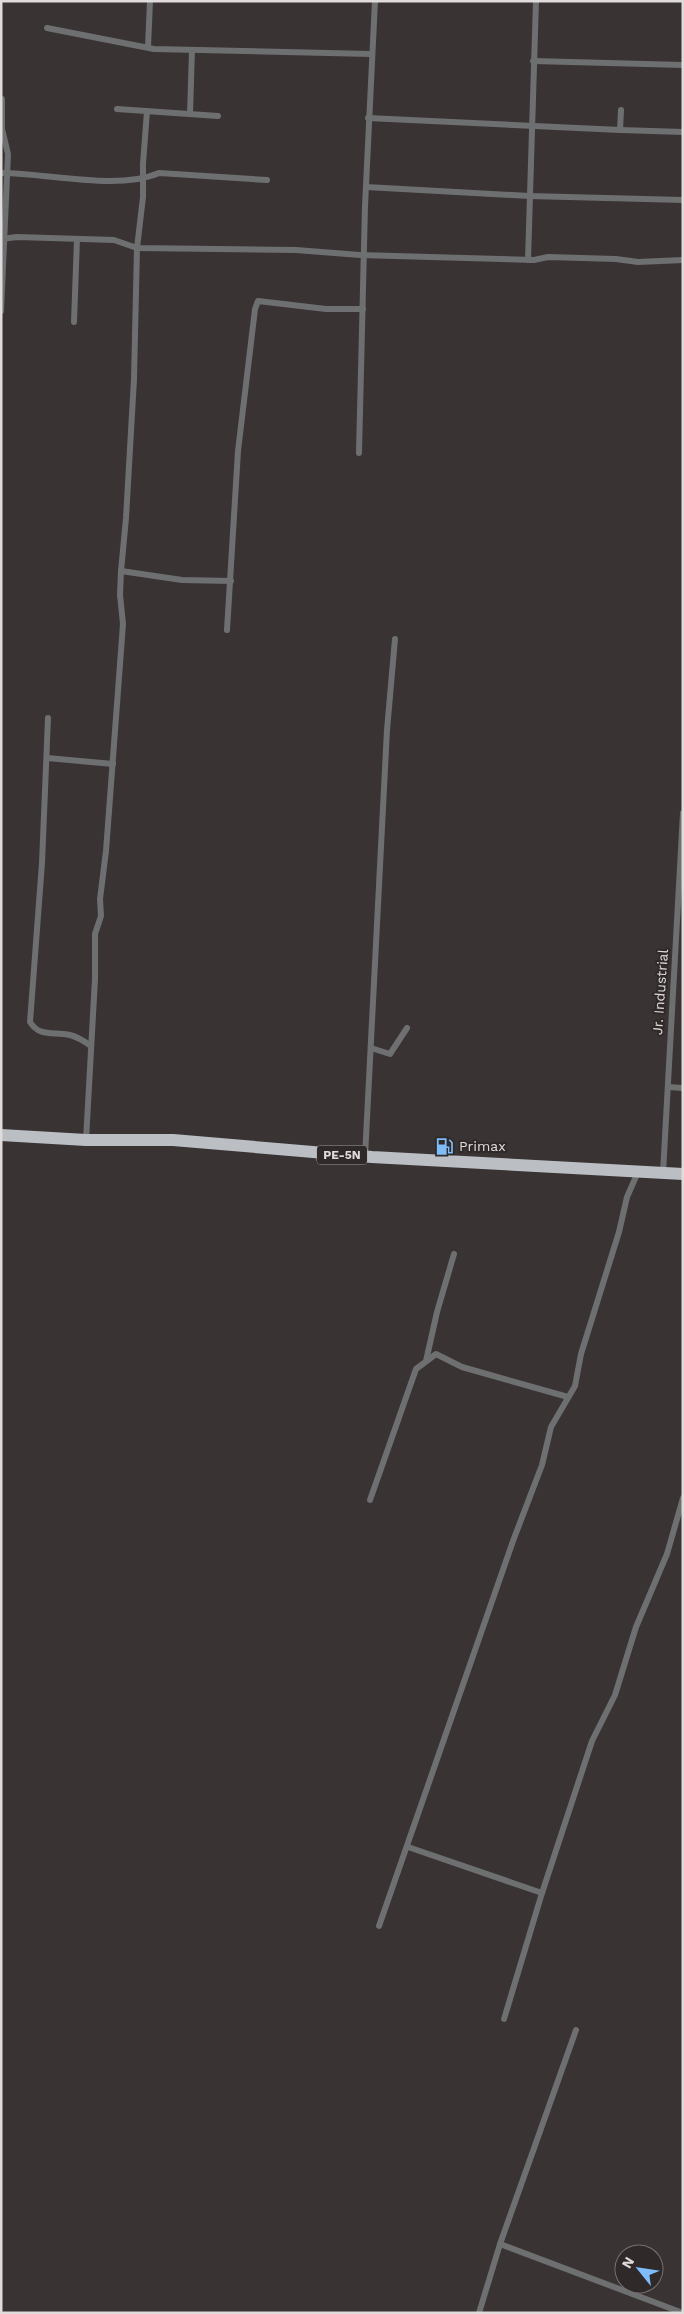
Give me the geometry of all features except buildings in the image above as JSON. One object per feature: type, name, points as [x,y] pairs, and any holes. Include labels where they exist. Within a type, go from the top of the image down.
[{"type":"highway","name":"PE-5N","points":[[1,1135],[86,1140],[188,1141],[365,1157],[683,1174]]},
{"type":"street","points":[[148,48],[150,1]]},
{"type":"street","points":[[359,453],[368,118],[375,1]]},
{"type":"street","points":[[528,260],[536,1]]},
{"type":"street","points":[[48,28],[148,48],[371,54]]},
{"type":"street","points":[[190,114],[192,50]]},
{"type":"street","points":[[533,61],[683,65]]},
{"type":"street","points":[[1,311],[4,173],[8,154],[2,129],[2,98]]},
{"type":"street","points":[[117,109],[218,116]]},
{"type":"street","points":[[620,130],[621,110]]},
{"type":"street","points":[[86,1140],[95,969],[94,934],[101,916],[100,899],[105,860],[123,624],[120,595],[121,571],[134,379],[137,248],[144,180],[143,164],[147,111]]},
{"type":"street","points":[[368,118],[531,127],[683,132]]},
{"type":"street","points":[[4,173],[112,180],[144,180],[160,173],[267,180]]},
{"type":"street","points":[[366,187],[530,196],[683,200]]},
{"type":"street","points":[[3,239],[17,237],[114,240],[137,248],[296,250],[364,255],[528,260],[548,257],[616,259],[638,262],[683,260]]},
{"type":"street","points":[[74,322],[77,239]]},
{"type":"street","points":[[227,630],[238,451],[248,357],[255,309],[258,301],[326,309],[363,309]]},
{"type":"street","points":[[121,571],[182,580],[231,581]]},
{"type":"street","points":[[365,1157],[387,730],[395,639]]},
{"type":"street","points":[[48,718],[38,928],[30,1022],[34,1030],[42,1033],[68,1034],[82,1039],[91,1046]]},
{"type":"street","points":[[47,758],[112,764]]},
{"type":"street","name":"Jr. Industrial","points":[[663,1173],[683,813]]},
{"type":"street","points":[[371,1048],[391,1055],[407,1028]]},
{"type":"street","points":[[668,1087],[683,1088]]},
{"type":"street","points":[[379,1926],[408,1847],[462,1686],[542,1465],[551,1427],[575,1386],[581,1354],[619,1232],[627,1197],[638,1172]]},
{"type":"street","points":[[426,1361],[437,1312],[454,1254]]},
{"type":"street","points":[[370,1500],[416,1369],[436,1354],[462,1367],[568,1397]]},
{"type":"street","points":[[504,2019],[542,1893],[592,1741],[615,1695],[636,1627],[667,1554],[683,1498]]},
{"type":"street","points":[[408,1847],[542,1893]]},
{"type":"street","points":[[480,2313],[500,2244],[576,2030]]},
{"type":"street","points":[[500,2244],[683,2313]]},
{"type":"street","points":[[659,2313],[662,2305]]},
{"type":"place","name":"Primax","points":[[445,1146]]}]
